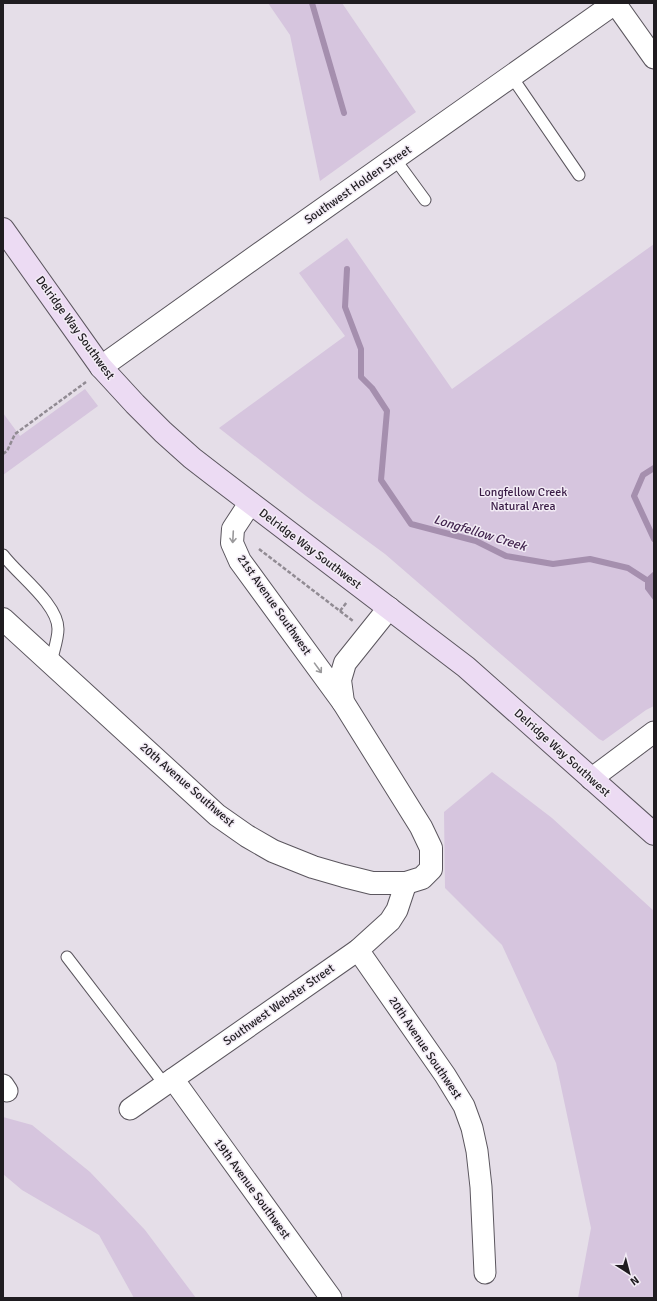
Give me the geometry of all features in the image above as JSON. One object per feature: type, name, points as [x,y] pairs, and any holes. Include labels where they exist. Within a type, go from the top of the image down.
[{"type":"main road","name":"Delridge Way Southwest","points":[[3,229],[101,367],[163,432],[192,458],[250,503],[466,667],[654,834]]},
{"type":"street","points":[[615,3],[654,58]]},
{"type":"street","name":"Southwest Holden Street","points":[[101,367],[615,3]]},
{"type":"street","name":"21st Avenue Southwest","points":[[250,503],[233,529],[232,543],[240,561],[343,702],[404,798],[431,848],[431,869],[422,878],[406,883]]},
{"type":"street","name":"21st Avenue Southwest","points":[[343,702],[340,680],[346,664],[390,608]]},
{"type":"street","name":"20th Avenue Southwest","points":[[3,619],[217,815],[247,836],[273,851],[313,867],[372,883],[406,883]]},
{"type":"street","points":[[591,779],[654,732]]},
{"type":"street","name":"Southwest Webster Street","points":[[130,1109],[358,950],[390,921],[397,910],[406,883]]},
{"type":"street","name":"20th Avenue Southwest","points":[[358,950],[445,1075],[464,1106],[472,1128],[477,1151],[481,1188],[485,1273]]},
{"type":"street","name":"19th Avenue Southwest","points":[[169,1082],[331,1298]]},
{"type":"lane","points":[[512,77],[579,175]]},
{"type":"lane","points":[[395,159],[425,200]]},
{"type":"lane","points":[[3,555],[48,604],[56,618],[58,630],[50,663]]},
{"type":"lane","points":[[67,957],[169,1082]]},
{"type":"path","points":[[3,454],[8,451],[15,434],[86,382]]},
{"type":"path","points":[[256,546],[351,620]]},
{"type":"path","points":[[340,611],[348,602]]},
{"type":"green space","points":[[268,3],[342,3],[416,112],[320,181],[290,35]]},
{"type":"green space","name":"Longfellow Creek Natural Area","points":[[347,238],[452,389],[654,244],[654,706],[646,710],[603,741],[385,554],[306,496],[219,428],[345,336],[299,273]]},
{"type":"green space","points":[[85,389],[98,406],[3,475],[3,413],[20,436]]},
{"type":"green space","points":[[492,772],[552,818],[654,911],[654,1298],[578,1298],[591,1228],[556,1063],[502,945],[445,888],[444,812]]},
{"type":"green space","points":[[3,1117],[32,1125],[90,1172],[145,1230],[196,1298],[134,1298],[99,1235],[22,1190],[3,1174]]},
{"type":"shaded area","points":[[654,571],[654,601],[645,589],[645,579]]},
{"type":"waterway","name":"Longfellow Creek","points":[[312,3],[344,113]]},
{"type":"waterway","name":"Longfellow Creek","points":[[347,269],[345,307],[361,349],[361,377],[372,388],[387,411],[381,480],[411,524],[476,541],[506,556],[553,564],[590,559],[628,568],[645,579]]},
{"type":"waterway","name":"Longfellow Creek","points":[[654,468],[643,475],[634,496],[654,539]]}]
